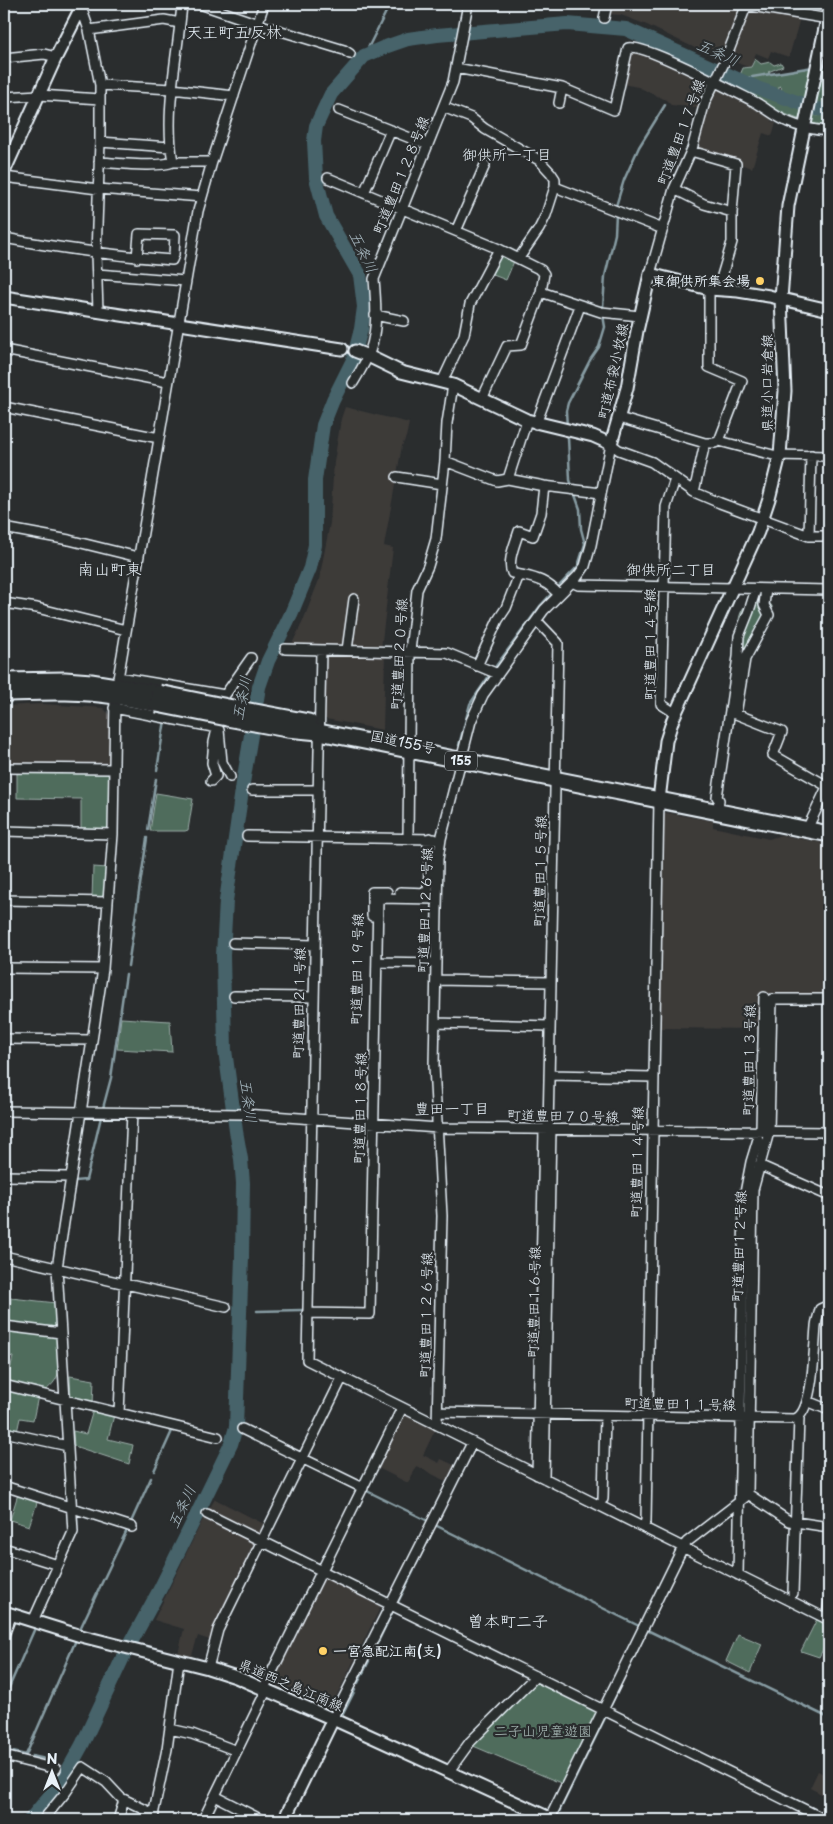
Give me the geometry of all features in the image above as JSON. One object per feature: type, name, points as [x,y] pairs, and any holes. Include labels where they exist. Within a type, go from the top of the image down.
[{"type":"highway","name":"国道155号","points":[[4,681],[65,680],[264,719],[287,729],[319,728],[829,834]]},
{"type":"highway","name":"国道155号","points":[[4,693],[116,691]]},
{"type":"highway","name":"国道155号","points":[[659,798],[718,807],[829,829]]},
{"type":"main road","points":[[4,172],[56,57],[82,6]]},
{"type":"main road","name":"県道小口岩倉線","points":[[659,798],[666,741],[675,713],[734,588],[763,519],[780,455],[785,391],[780,298],[788,206],[829,16]]},
{"type":"main road","points":[[650,274],[714,289],[780,298],[829,310]]},
{"type":"main road","name":"町道布袋小牧線","points":[[363,354],[401,372],[447,384],[531,422],[593,436],[611,444],[632,370],[640,316],[650,274]]},
{"type":"main road","points":[[4,297],[342,349]]},
{"type":"main road","name":"県道西之島江南線","points":[[8,1613],[82,1636],[208,1668],[266,1689],[449,1771],[551,1820]]},
{"type":"main road","points":[[284,1820],[333,1719]]},
{"type":"street","points":[[173,162],[170,147],[172,89],[182,4]]},
{"type":"street","points":[[200,4],[344,50],[350,54]]},
{"type":"street","points":[[33,1621],[73,1532],[57,1268],[103,969],[113,834],[116,691],[198,211],[212,162],[264,4]]},
{"type":"street","name":"町道豊田１２８号線","points":[[353,383],[363,354],[373,341],[375,315],[374,279],[443,107],[456,68],[468,4]]},
{"type":"street","points":[[604,18],[607,4]]},
{"type":"street","points":[[744,4],[829,16]]},
{"type":"street","name":"町道豊田１７号線","points":[[650,274],[674,189],[691,151],[705,102],[724,64],[744,4]]},
{"type":"street","points":[[82,6],[100,85],[96,254],[98,311]]},
{"type":"street","points":[[89,30],[164,20],[180,23]]},
{"type":"street","points":[[456,68],[562,88],[614,110],[628,48],[631,46],[656,54],[714,81],[787,122],[829,131]]},
{"type":"street","points":[[4,58],[44,54],[56,57]]},
{"type":"street","points":[[100,85],[172,89],[234,96]]},
{"type":"street","points":[[559,103],[562,88]]},
{"type":"street","points":[[4,97],[39,95],[100,99]]},
{"type":"street","points":[[443,107],[471,118],[485,129],[538,160],[555,179],[556,187],[539,229],[519,258]]},
{"type":"street","points":[[339,110],[428,145]]},
{"type":"street","points":[[364,193],[391,130]]},
{"type":"street","points":[[100,142],[170,147]]},
{"type":"street","points":[[691,151],[736,164],[732,212],[732,242],[714,289],[708,368],[742,381],[719,441]]},
{"type":"street","points":[[99,162],[169,164],[173,162],[212,162]]},
{"type":"street","points":[[456,231],[486,165]]},
{"type":"street","points":[[4,177],[98,189],[202,197]]},
{"type":"street","points":[[328,178],[499,249],[541,270],[544,274],[541,292],[521,345],[507,346],[482,399]]},
{"type":"street","points":[[556,187],[663,229]]},
{"type":"street","points":[[674,189],[704,204],[732,212]]},
{"type":"street","points":[[4,238],[96,254],[137,258],[172,260],[174,256],[175,235],[139,234],[137,258]]},
{"type":"street","name":"町道豊田２０号線","points":[[408,838],[410,651],[417,590],[432,555],[436,539],[445,461],[447,384],[464,335],[470,304],[499,249]]},
{"type":"street","points":[[97,274],[186,281]]},
{"type":"street","points":[[541,292],[601,312],[640,316]]},
{"type":"street","points":[[508,479],[580,306]]},
{"type":"street","points":[[375,315],[404,321]]},
{"type":"street","points":[[342,349],[363,354]]},
{"type":"street","points":[[4,350],[168,382]]},
{"type":"street","points":[[4,408],[158,438]]},
{"type":"street","points":[[619,418],[705,443],[719,441],[747,449],[780,455],[829,456]]},
{"type":"street","points":[[694,492],[705,443]]},
{"type":"street","points":[[611,444],[619,450],[652,462],[694,492],[810,536],[829,536]]},
{"type":"street","name":"町道豊田１２６号線","points":[[438,1420],[442,1205],[434,1066],[438,859],[441,839],[476,709],[498,674],[536,621],[582,571],[587,561],[611,444]]},
{"type":"street","points":[[810,536],[811,455]]},
{"type":"street","points":[[445,461],[494,480],[508,479],[544,486],[601,493]]},
{"type":"street","points":[[397,477],[442,484]]},
{"type":"street","name":"町道豊田１４号線","points":[[675,479],[666,507],[661,704],[675,713]]},
{"type":"street","points":[[544,486],[541,513],[533,536],[519,531],[510,569],[512,573],[549,583],[559,594]]},
{"type":"street","points":[[4,528],[69,540],[138,556]]},
{"type":"street","points":[[477,666],[498,620],[506,608],[519,575]]},
{"type":"street","points":[[572,582],[578,586],[829,590]]},
{"type":"street","points":[[733,713],[739,636],[756,589]]},
{"type":"street","points":[[718,807],[719,800],[717,797],[745,659],[769,615],[764,605],[766,589]]},
{"type":"street","points":[[348,650],[354,599]]},
{"type":"street","points":[[4,603],[37,608],[126,630]]},
{"type":"street","name":"町道豊田１５号線","points":[[536,621],[558,643],[541,1475]]},
{"type":"street","points":[[285,649],[446,653],[498,674]]},
{"type":"street","name":"町道豊田２１号線","points":[[321,650],[307,1360],[342,1378]]},
{"type":"street","points":[[230,777],[222,762],[220,735],[251,658]]},
{"type":"street","points":[[116,691],[228,712]]},
{"type":"street","points":[[116,691],[228,712]]},
{"type":"street","points":[[211,781],[216,776],[212,764],[228,712]]},
{"type":"street","points":[[733,713],[782,732],[773,755],[828,784],[809,825]]},
{"type":"street","points":[[4,768],[114,769]]},
{"type":"street","points":[[252,790],[318,790]]},
{"type":"street","name":"町道豊田１４号線","points":[[643,1526],[646,1521],[646,1417],[659,798]]},
{"type":"street","points":[[4,831],[113,834]]},
{"type":"street","points":[[247,836],[441,839]]},
{"type":"street","name":"町道豊田１９号線","points":[[366,1307],[371,1124],[372,892],[428,893],[428,854],[430,848],[428,845],[430,838]]},
{"type":"street","name":"町道豊田１８号線","points":[[307,1314],[370,1314],[371,1124],[378,898],[437,899]]},
{"type":"street","points":[[4,900],[108,902]]},
{"type":"street","points":[[233,943],[314,945]]},
{"type":"street","points":[[377,962],[436,963]]},
{"type":"street","points":[[4,968],[103,969]]},
{"type":"street","points":[[436,980],[551,982]]},
{"type":"street","points":[[234,996],[313,997]]},
{"type":"street","points":[[768,998],[829,999]]},
{"type":"street","name":"町道豊田１３号線","points":[[743,1418],[744,1198],[751,1162],[758,1139],[755,1133],[761,1128],[768,998]]},
{"type":"street","name":"町道豊田１２号線","points":[[741,1574],[744,1498],[743,1418],[753,1190],[769,1132],[768,998]]},
{"type":"street","points":[[435,1024],[550,1026]]},
{"type":"street","points":[[4,1039],[92,1040]]},
{"type":"street","points":[[549,1075],[653,1077]]},
{"type":"street","name":"町道豊田７０号線","points":[[4,1111],[238,1114],[438,1128],[829,1132]]},
{"type":"street","points":[[119,1413],[132,1113]]},
{"type":"street","points":[[759,1165],[829,1196]]},
{"type":"street","points":[[4,1176],[70,1177]]},
{"type":"street","points":[[4,1256],[226,1307]]},
{"type":"street","points":[[793,1593],[799,1418],[807,1401],[814,1357],[816,1325],[820,1308],[829,1305]]},
{"type":"street","points":[[4,1326],[61,1333]]},
{"type":"street","points":[[208,1668],[218,1630],[342,1378],[402,1408],[438,1420],[472,1443],[541,1475],[828,1618],[829,1602]]},
{"type":"street","points":[[4,1386],[218,1437]]},
{"type":"street","points":[[807,1401],[829,1410]]},
{"type":"street","points":[[203,1820],[402,1408]]},
{"type":"street","name":"町道豊田１１号線","points":[[438,1420],[542,1415],[795,1420],[799,1418]]},
{"type":"street","points":[[603,1499],[605,1416]]},
{"type":"street","points":[[242,1428],[363,1488]]},
{"type":"street","points":[[4,1432],[68,1446]]},
{"type":"street","points":[[333,1719],[472,1443]]},
{"type":"street","points":[[4,1486],[132,1527]]},
{"type":"street","points":[[551,1820],[684,1546],[744,1498],[752,1496],[789,1522],[829,1527]]},
{"type":"street","points":[[206,1514],[826,1820]]},
{"type":"street","points":[[4,1548],[58,1565]]},
{"type":"street","points":[[4,1635],[8,1613]]},
{"type":"street","points":[[43,1820],[83,1768],[106,1782],[124,1800],[153,1817],[170,1729],[179,1661]]},
{"type":"street","points":[[449,1771],[470,1742],[536,1676]]},
{"type":"street","points":[[170,1729],[192,1734],[237,1751]]},
{"type":"street","points":[[4,1756],[56,1769]]},
{"type":"street","points":[[215,1796],[262,1820]]},
{"type":"street","points":[[118,1820],[124,1800]]},
{"type":"shaded area","points":[[610,4],[719,4],[740,9],[720,60],[647,25],[621,15],[607,14]]},
{"type":"shaded area","points":[[751,9],[800,18],[789,57],[771,51],[768,58],[756,53],[750,68],[730,60]]},
{"type":"shaded area","points":[[631,48],[709,82],[698,108],[671,105],[666,100],[638,87],[622,84]]},
{"type":"shaded area","points":[[715,86],[773,113],[771,121],[776,123],[772,136],[763,133],[752,168],[694,150],[707,104]]},
{"type":"shaded area","points":[[345,407],[409,423],[402,446],[384,546],[393,548],[381,649],[291,646],[319,580],[330,523],[334,462],[341,419]]},
{"type":"shaded area","points":[[324,654],[385,655],[383,730],[321,718]]},
{"type":"shaded area","points":[[43,704],[103,708],[110,715],[111,765],[4,765],[4,706]]},
{"type":"shaded area","points":[[662,812],[713,821],[713,827],[769,839],[781,835],[829,844],[829,996],[763,996],[761,1029],[656,1028]]},
{"type":"shaded area","points":[[406,1413],[436,1428],[423,1455],[439,1463],[441,1459],[456,1466],[447,1482],[417,1466],[408,1483],[376,1467],[403,1415]]},
{"type":"shaded area","points":[[215,1499],[266,1525],[262,1534],[258,1536],[208,1511]]},
{"type":"shaded area","points":[[204,1517],[255,1542],[257,1545],[212,1641],[198,1636],[191,1658],[178,1654],[184,1629],[154,1620]]},
{"type":"shaded area","points":[[324,1575],[382,1604],[329,1711],[270,1683]]},
{"type":"shaded area","points":[[818,1771],[829,1777],[829,1798],[810,1788]]},
{"type":"green space","points":[[755,59],[761,64],[770,62],[774,65],[781,63],[783,66],[768,72],[772,74],[829,65],[829,108],[790,100],[780,91],[782,87],[779,86],[779,90],[771,90],[757,83],[750,83],[740,75],[743,68],[751,67]]},
{"type":"green space","points":[[725,74],[730,77],[739,77],[747,85],[765,89],[772,96],[792,103],[796,108],[806,108],[817,116],[829,114],[829,127],[800,120],[759,102],[719,81],[720,77]]},
{"type":"green space","points":[[501,253],[515,259],[506,280],[488,273]]},
{"type":"green space","points":[[762,595],[772,606],[772,617],[757,645],[744,649],[738,625],[741,613],[744,607]]},
{"type":"green space","points":[[17,770],[108,771],[110,774],[110,827],[107,830],[81,830],[81,799],[17,798]]},
{"type":"green space","points":[[156,793],[193,799],[188,830],[150,831]]},
{"type":"green space","points":[[93,867],[108,868],[105,897],[101,899],[92,899]]},
{"type":"green space","points":[[121,1018],[170,1021],[172,1052],[117,1049]]},
{"type":"green space","points":[[11,1298],[56,1303],[57,1328],[55,1330],[9,1324]]},
{"type":"green space","points":[[8,1328],[56,1335],[58,1337],[60,1360],[58,1374],[51,1386],[44,1391],[7,1383],[13,1357],[4,1354]]},
{"type":"green space","points":[[70,1376],[94,1380],[93,1404],[71,1399]]},
{"type":"green space","points":[[4,1388],[38,1396],[33,1420],[20,1418],[17,1432],[4,1429]]},
{"type":"green space","points":[[93,1410],[114,1415],[108,1439],[133,1445],[129,1464],[74,1446],[73,1431],[86,1434]]},
{"type":"green space","points":[[18,1494],[38,1500],[29,1526],[10,1520]]},
{"type":"green space","points":[[818,1617],[829,1623],[829,1638],[819,1657],[801,1651]]},
{"type":"green space","points":[[738,1634],[762,1644],[750,1673],[726,1661]]},
{"type":"green space","name":"二子山児童遊園","points":[[538,1681],[597,1710],[598,1714],[563,1784],[471,1745]]},
{"type":"waterway","points":[[364,56],[390,4]]},
{"type":"waterway","name":"五条川","points":[[30,1820],[62,1781],[82,1745],[124,1655],[160,1589],[231,1444],[236,1427],[243,1183],[225,1050],[223,955],[226,901],[259,687],[268,661],[291,614],[310,568],[315,545],[315,480],[323,425],[353,360],[361,329],[364,307],[360,275],[326,216],[316,178],[314,141],[316,126],[323,111],[331,94],[364,56],[385,47],[408,39],[437,35],[567,24],[626,29],[757,88],[817,109],[829,110]]},
{"type":"waterway","points":[[821,66],[829,65]]},
{"type":"waterway","points":[[740,79],[813,67]]},
{"type":"waterway","points":[[616,206],[624,180],[639,147],[665,105]]},
{"type":"waterway","points":[[603,308],[605,276],[615,234],[616,213]]},
{"type":"waterway","points":[[567,427],[566,411],[568,403],[590,360],[599,347],[605,327],[603,315]]},
{"type":"waterway","points":[[568,437],[570,480],[572,486]]},
{"type":"waterway","points":[[557,588],[578,566],[585,544],[581,529],[580,509],[574,492]]},
{"type":"waterway","points":[[496,666],[541,605],[553,592]]},
{"type":"waterway","points":[[459,745],[470,704],[489,676]]},
{"type":"waterway","points":[[157,770],[165,720]]},
{"type":"waterway","points":[[148,830],[156,779]]},
{"type":"waterway","points":[[128,966],[147,838]]},
{"type":"waterway","points":[[103,1108],[111,1078],[126,974]]},
{"type":"waterway","points":[[74,1181],[86,1180],[101,1117]]},
{"type":"waterway","name":"五条川","points":[[240,1310],[245,1311]]},
{"type":"waterway","points":[[257,1311],[302,1310]]},
{"type":"waterway","points":[[154,1471],[172,1431]]},
{"type":"waterway","points":[[131,1522],[151,1478]]},
{"type":"waterway","points":[[365,1490],[426,1520]]},
{"type":"waterway","points":[[77,1516],[77,1532]]},
{"type":"waterway","points":[[437,1526],[639,1626]]},
{"type":"waterway","points":[[80,1629],[127,1530],[124,1529]]},
{"type":"waterway","points":[[432,1533],[433,1529]]},
{"type":"waterway","points":[[416,1565],[430,1537]]},
{"type":"waterway","points":[[397,1604],[414,1570]]},
{"type":"waterway","points":[[372,1654],[393,1611]]},
{"type":"waterway","points":[[4,1699],[35,1628]]},
{"type":"waterway","points":[[611,1705],[647,1630],[829,1718]]},
{"type":"waterway","points":[[4,1750],[26,1755],[76,1640]]},
{"type":"waterway","points":[[358,1683],[369,1661]]},
{"type":"waterway","points":[[342,1716],[355,1690]]},
{"type":"waterway","points":[[558,1814],[606,1716]]},
{"type":"waterway","points":[[32,1756],[50,1760]]},
{"type":"waterway","points":[[263,1817],[270,1820]]},
{"type":"place","name":"東御供所集会場","points":[[760,281]]},
{"type":"place","name":"一宮急配江南(支)","points":[[323,1651]]},
{"type":"district","name":"天王町五反林","points":[[234,32]]},
{"type":"district","name":"御供所一丁目","points":[[507,155]]},
{"type":"district","name":"南山町東","points":[[110,569]]},
{"type":"district","name":"御供所二丁目","points":[[671,570]]},
{"type":"district","name":"豊田一丁目","points":[[452,1109]]},
{"type":"district","name":"曽本町二子","points":[[508,1621]]}]
